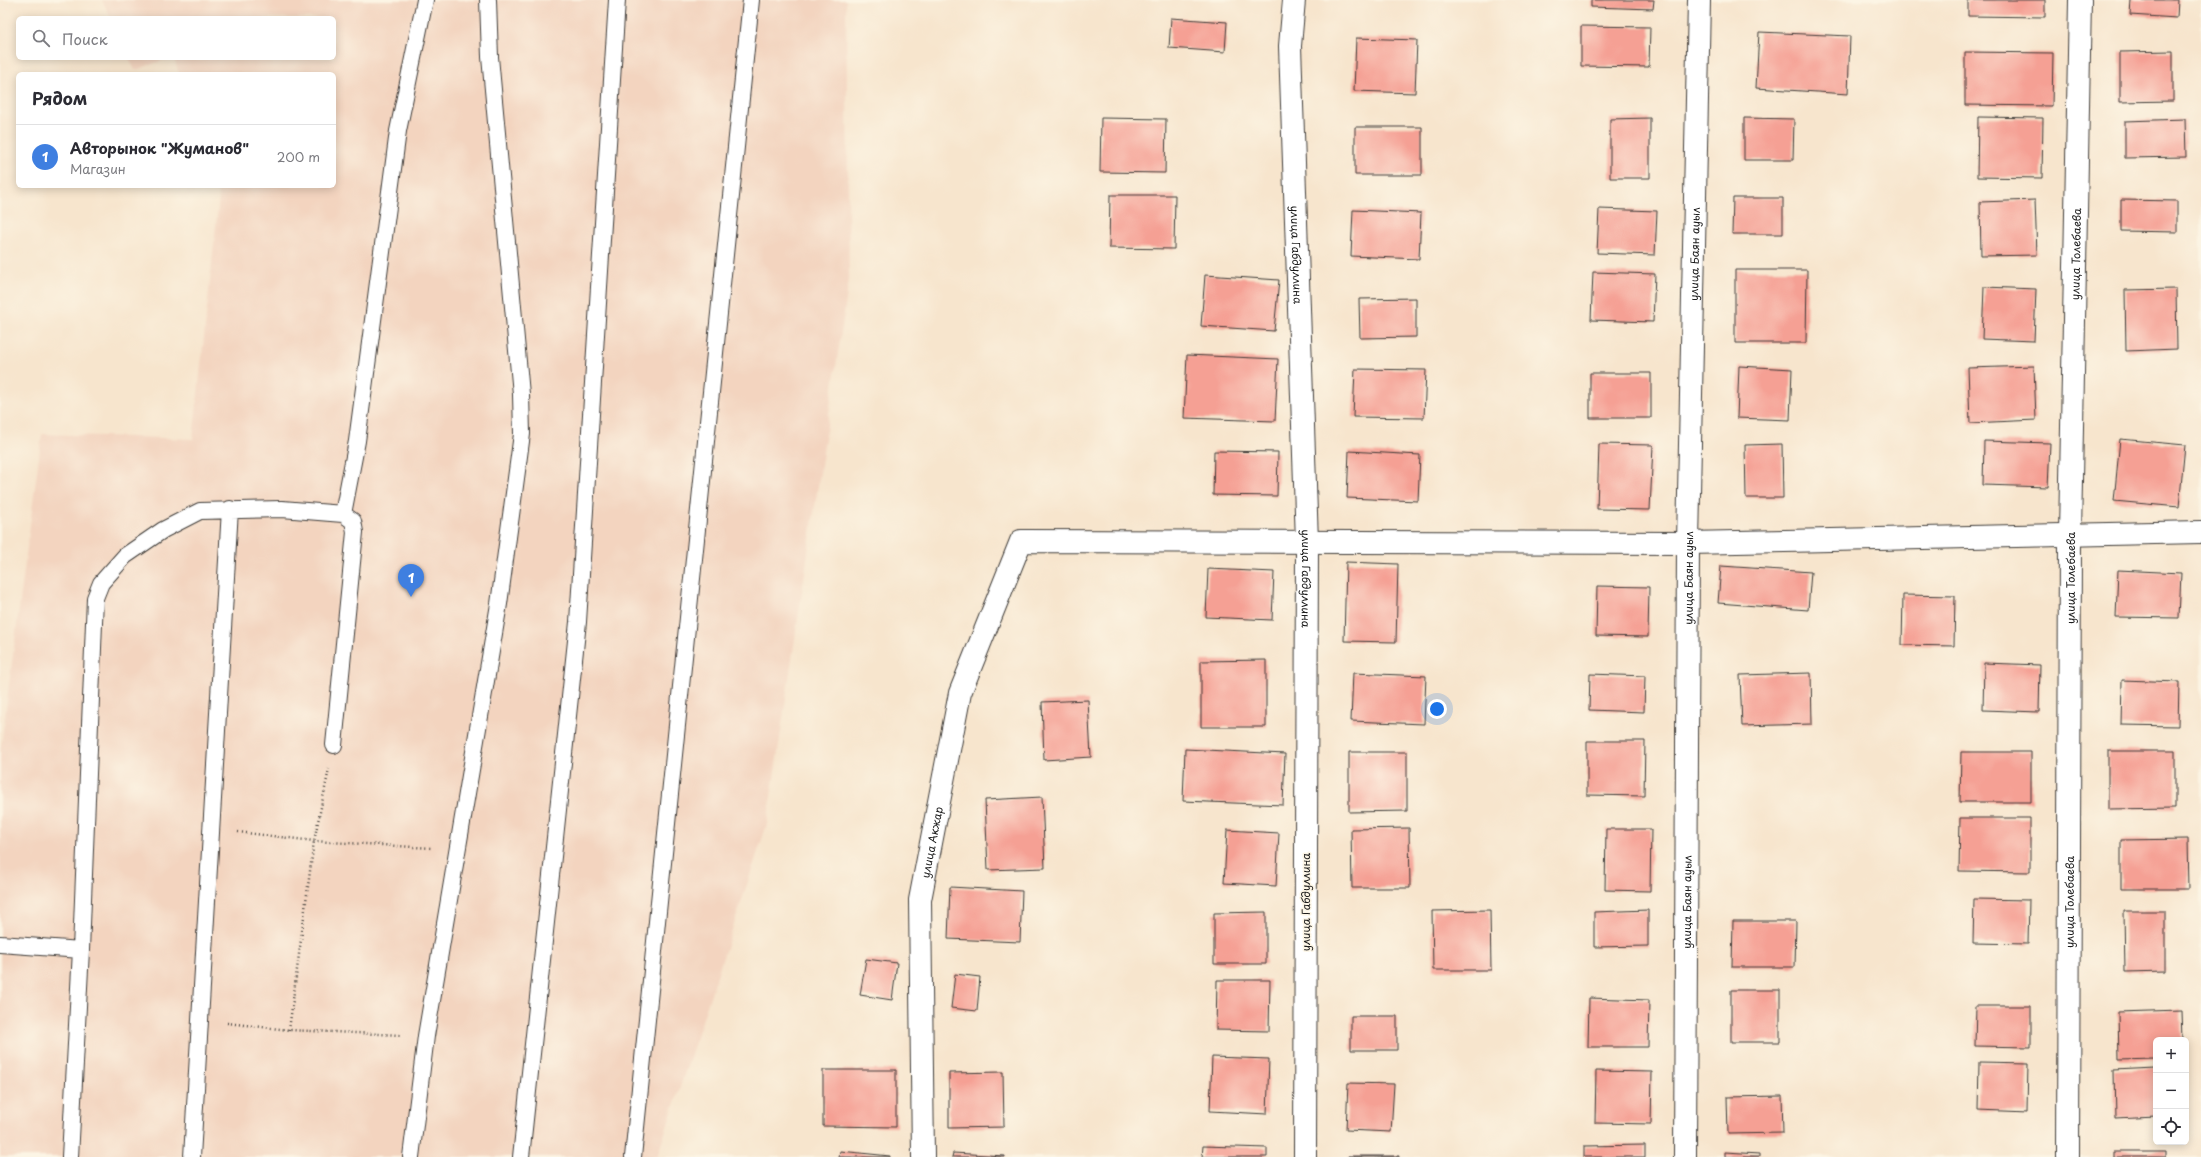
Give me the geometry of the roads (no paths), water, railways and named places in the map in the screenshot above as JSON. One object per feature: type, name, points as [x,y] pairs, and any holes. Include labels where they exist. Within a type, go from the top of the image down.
[{"type":"street","name":"улица Габдуллина","points":[[1294,0],[1290,46],[1307,542],[1305,1157]]},
{"type":"street","name":"улица Баян ауыл","points":[[1685,1157],[1688,543],[1699,0]]},
{"type":"street","name":"улица Толебаева","points":[[2068,1157],[2070,534],[2080,0]]},
{"type":"street","points":[[1307,542],[1688,543],[2201,532]]},
{"type":"street","name":"улица Акжар","points":[[923,1157],[920,900],[960,693],[1021,541],[1307,542]]},
{"type":"lane","points":[[344,514],[357,441],[398,131],[425,0]]},
{"type":"lane","points":[[410,1157],[426,1036],[499,604],[522,434],[521,394],[490,57],[488,0]]},
{"type":"lane","points":[[521,1157],[578,622],[617,0]]},
{"type":"lane","points":[[633,1157],[751,0]]},
{"type":"lane","points":[[192,1157],[230,509]]},
{"type":"lane","points":[[70,1157],[81,950],[95,598],[101,582],[125,556],[163,530],[200,511],[230,509],[282,509],[344,514],[353,522],[355,532],[334,745]]},
{"type":"lane","points":[[0,945],[81,950]]},
{"type":"place","name":"Авторынок \"Жуманов\"","points":[[411,597]]}]
